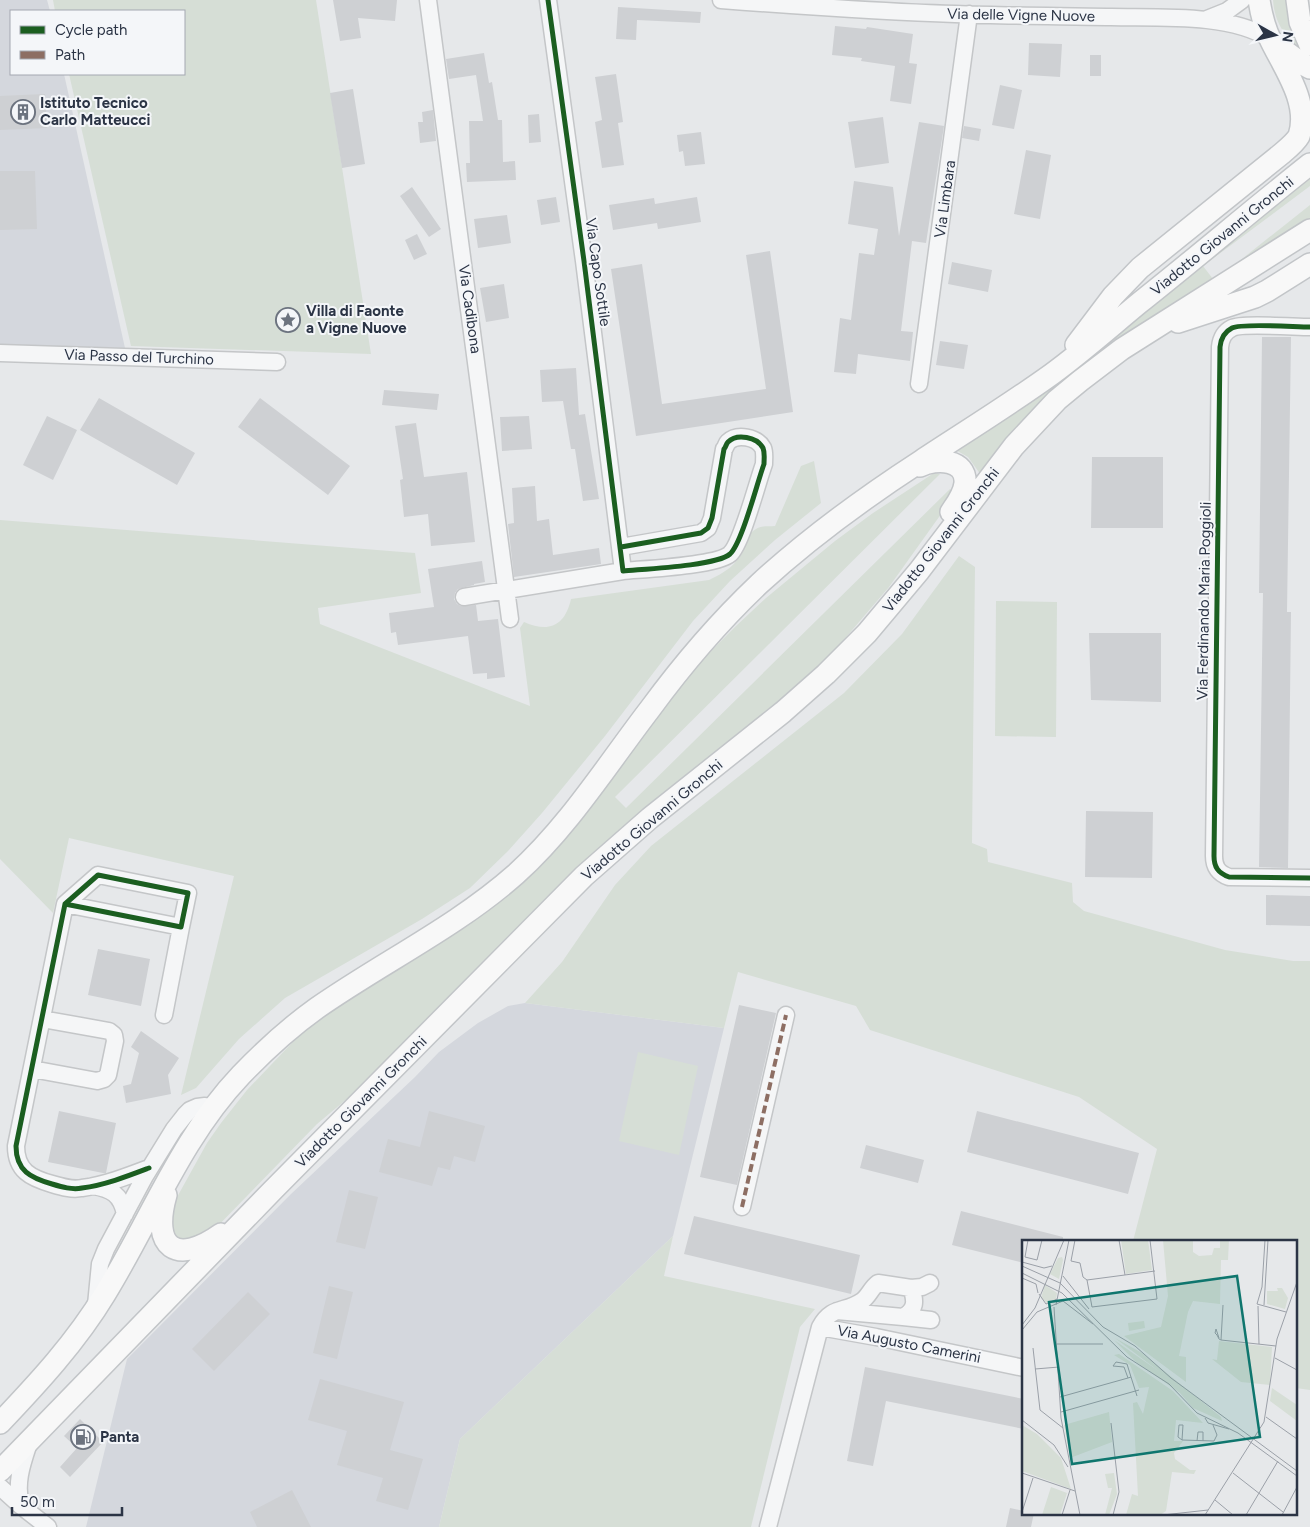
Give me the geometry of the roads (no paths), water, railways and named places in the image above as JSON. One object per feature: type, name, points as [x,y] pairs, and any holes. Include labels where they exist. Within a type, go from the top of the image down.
[{"type":"main road","points":[[1056,371],[1113,296],[1132,276],[1280,154],[1299,136],[1305,112],[1302,98],[1270,39],[1259,0]]},
{"type":"main road","points":[[1297,0],[1300,22],[1310,45]]},
{"type":"main road","name":"Via delle Vigne Nuove","points":[[1270,39],[1296,60],[1310,68]]},
{"type":"main road","name":"Viadotto Giovanni Gronchi","points":[[0,1423],[43,1377],[96,1309],[182,1156],[214,1108],[262,1054],[291,1028],[334,997],[471,910],[527,864],[576,808],[668,685],[724,619],[786,560],[866,498],[1056,371],[1310,164]]},
{"type":"main road","name":"Viadotto Giovanni Gronchi","points":[[0,1471],[273,1190],[578,882],[636,830],[771,722],[826,674],[867,633],[919,571],[1004,458],[1045,412],[1069,389],[1152,329],[1283,249],[1310,230]]},
{"type":"main road","points":[[1152,329],[1256,297],[1310,264]]},
{"type":"main road","points":[[866,498],[923,464],[945,462],[962,469],[965,477],[964,490],[919,571]]},
{"type":"main road","points":[[182,1156],[168,1188],[161,1216],[163,1236],[173,1248],[193,1249],[208,1242],[229,1228],[273,1190]]},
{"type":"street","name":"Via Cadibona","points":[[428,0],[510,619]]},
{"type":"street","name":"Via Capo Sottile","points":[[548,0],[584,261],[623,571]]},
{"type":"street","name":"Via delle Vigne Nuove","points":[[721,0],[785,2],[862,10],[1200,20],[1246,27],[1270,39]]},
{"type":"street","name":"Via delle Vigne Nuove","points":[[1200,20],[1223,13],[1242,0]]},
{"type":"street","name":"Via Limbara","points":[[919,384],[969,14]]},
{"type":"street","name":"Via Ferdinando Maria Poggioli","points":[[1310,327],[1237,326],[1226,332],[1222,337],[1220,347],[1214,856],[1215,866],[1223,875],[1234,877],[1310,878]]},
{"type":"street","name":"Via Passo del Turchino","points":[[0,353],[278,362]]},
{"type":"street","points":[[464,598],[623,571],[709,562],[729,555],[740,538],[764,464],[765,456],[759,442],[752,438],[744,437],[728,442],[724,449],[712,518],[708,528],[704,531],[621,548]]},
{"type":"street","points":[[150,1168],[93,1186],[69,1188],[35,1179],[27,1173],[18,1161],[16,1146],[65,904],[98,875],[188,893],[164,1015]]},
{"type":"street","points":[[65,904],[181,927]]},
{"type":"street","points":[[742,1207],[786,1015]]},
{"type":"street","points":[[32,1069],[97,1081],[104,1079],[108,1075],[115,1041],[114,1035],[109,1030],[42,1018]]},
{"type":"street","points":[[96,1309],[100,1264],[106,1248],[150,1168],[174,1130],[190,1110],[205,1106],[214,1108]]},
{"type":"street","points":[[93,1186],[103,1188],[117,1195],[122,1202],[124,1214]]},
{"type":"street","points":[[820,1327],[828,1315],[862,1301],[869,1295],[875,1284],[911,1288],[922,1287],[930,1283]]},
{"type":"street","points":[[903,1318],[914,1307],[915,1297],[911,1288]]},
{"type":"street","points":[[837,1311],[931,1320]]},
{"type":"street","name":"Via Augusto Camerini","points":[[768,1527],[820,1327],[1022,1368]]},
{"type":"street","points":[[21,1506],[18,1480],[31,1439]]},
{"type":"street","points":[[0,1488],[48,1527]]},
{"type":"place","name":"Istituto Tecnico Carlo Matteucci","points":[[23,112]]},
{"type":"place","name":"Villa di Faonte a Vigne Nuove","points":[[288,320]]},
{"type":"place","name":"Panta","points":[[83,1437]]}]
